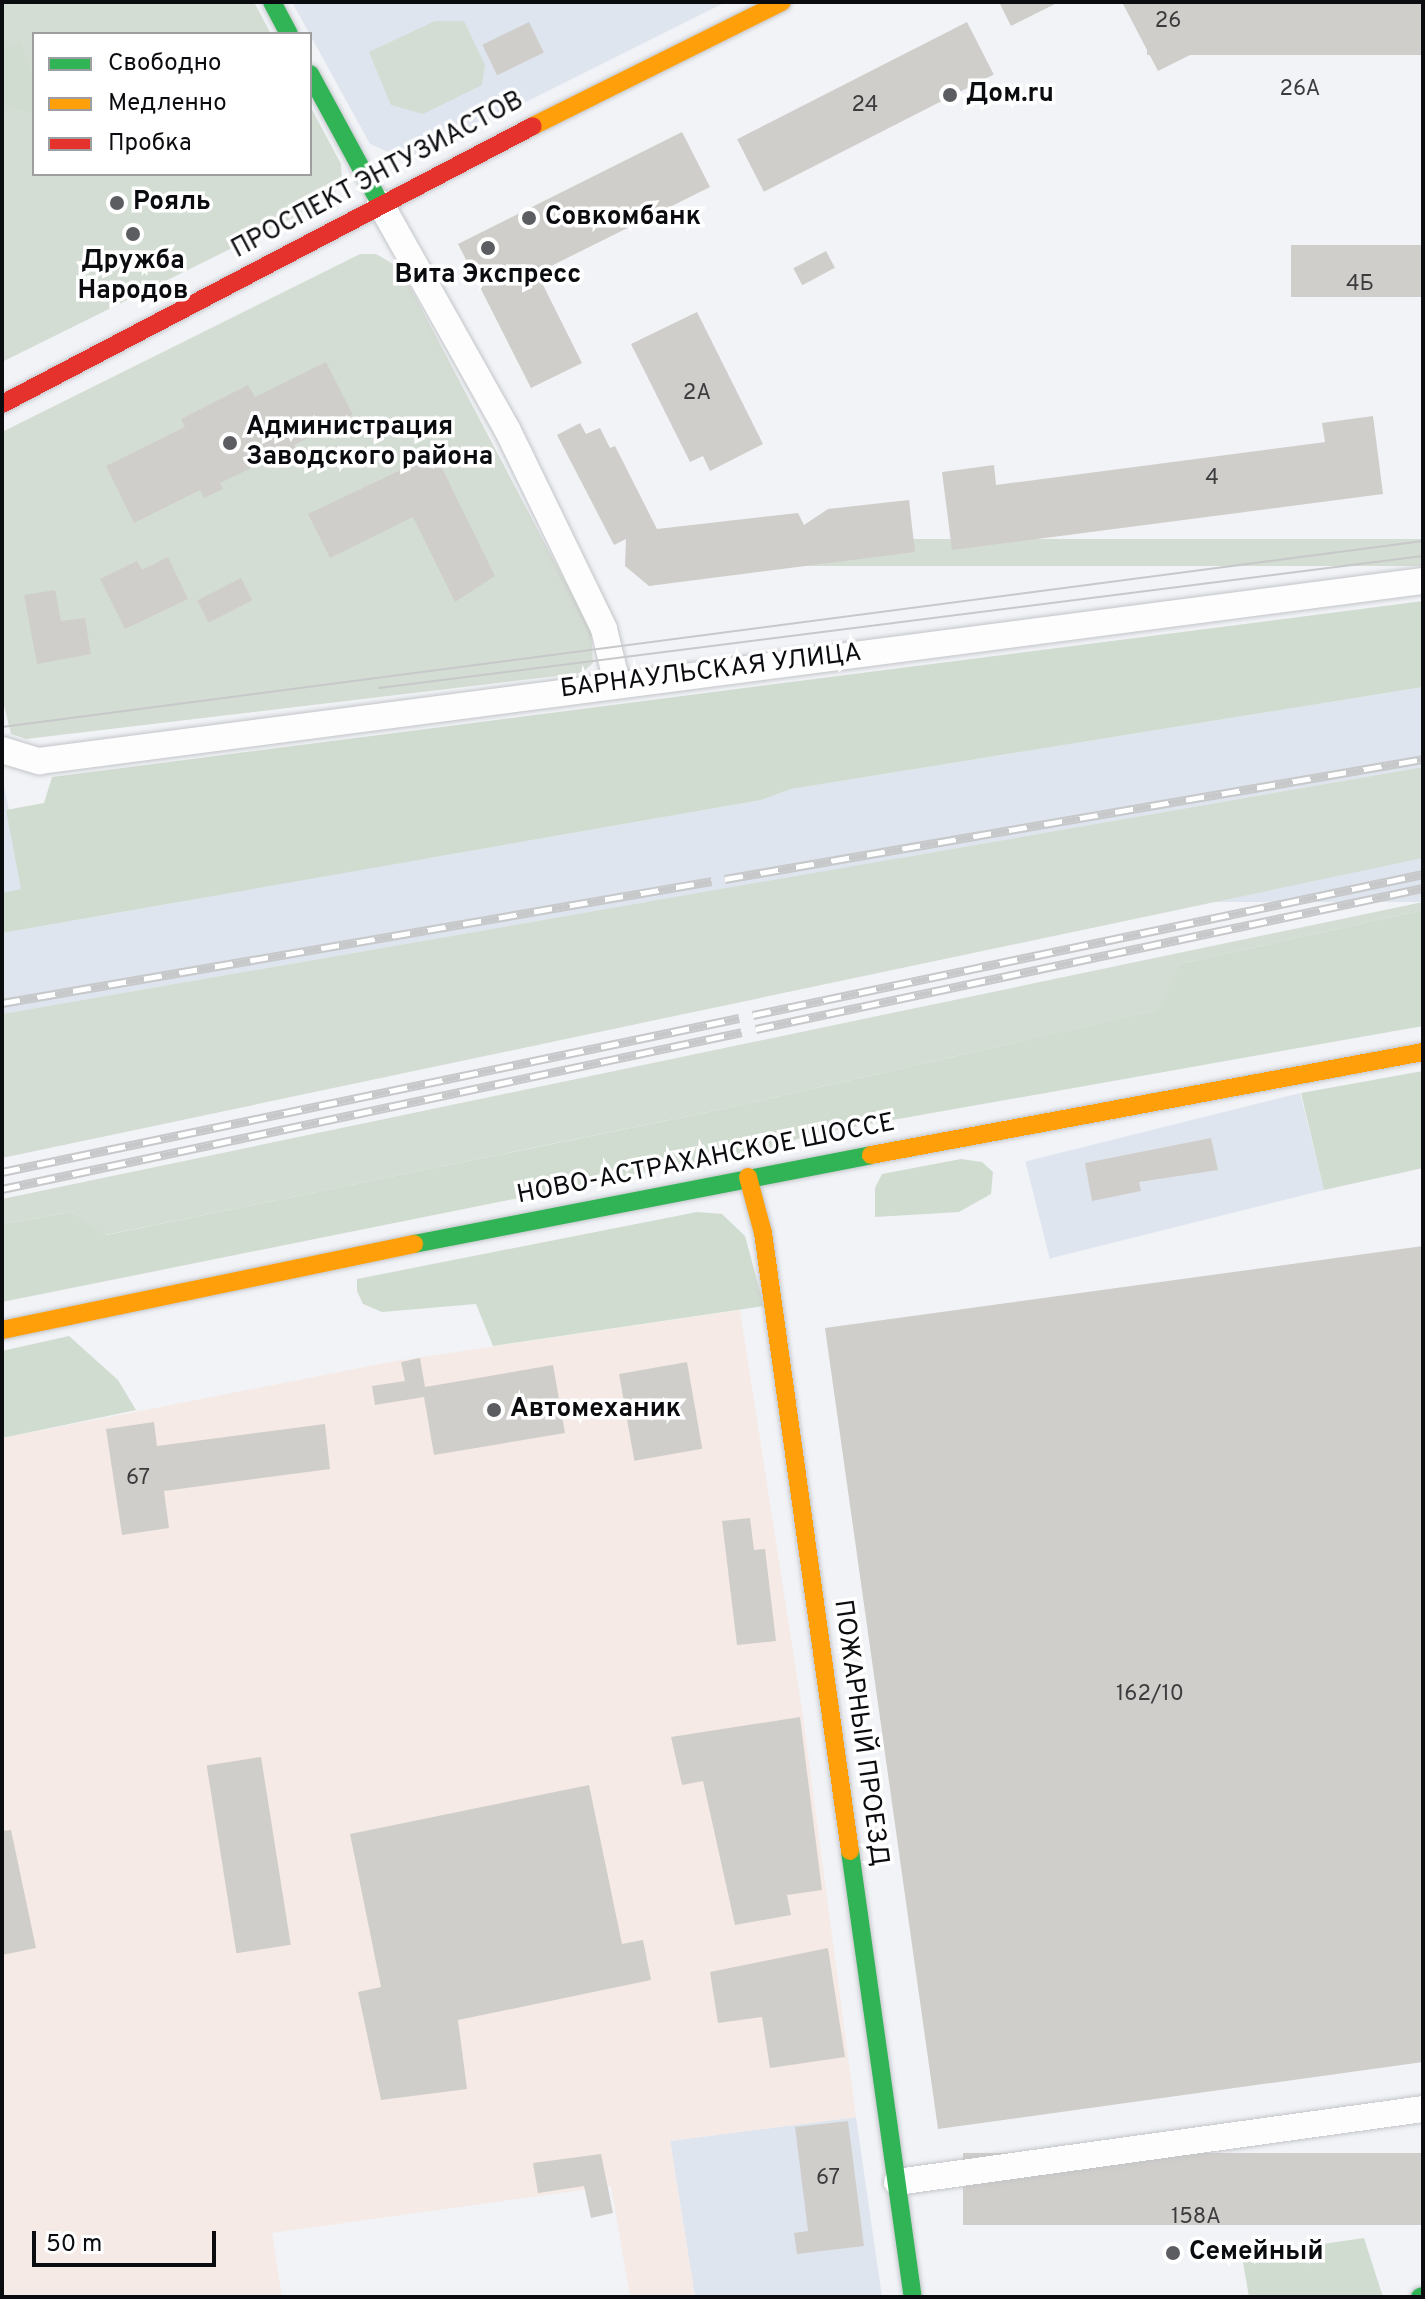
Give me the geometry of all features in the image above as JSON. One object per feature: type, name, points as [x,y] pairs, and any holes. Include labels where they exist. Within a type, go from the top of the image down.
[{"type":"main road","points":[[272,2],[288,32]]},
{"type":"main road","name":"ПРОСПЕКТ ЭНТУЗИАСТОВ","points":[[2,404],[380,203],[782,2]]},
{"type":"main road","points":[[312,78],[380,203]]},
{"type":"main road","name":"НОВО-АСТРАХАНСКОЕ ШОССЕ","points":[[2,1330],[748,1177],[1423,1052]]},
{"type":"main road","name":"ПОЖАРНЫЙ ПРОЕЗД","points":[[748,1177],[763,1233],[913,2297]]},
{"type":"street","points":[[380,203],[507,429],[604,629],[617,683]]},
{"type":"street","name":"БАРНАУЛЬСКАЯ УЛИЦА","points":[[2,750],[39,761],[617,683],[1423,581]]},
{"type":"street","points":[[897,2182],[1423,2109]]},
{"type":"shaded area","points":[[2,2],[254,2],[270,32],[32,32],[32,176],[312,176],[312,110],[341,164],[342,183],[329,200],[2,362]]},
{"type":"shaded area","points":[[292,2],[726,2],[426,152],[402,158],[370,144],[312,38],[312,32],[308,32]]},
{"type":"shaded area","points":[[1222,2],[1299,2],[1238,33]]},
{"type":"shaded area","points":[[435,21],[464,21],[485,65],[482,85],[423,114],[391,105],[369,52]]},
{"type":"shaded area","points":[[21,42],[32,72],[32,113],[2,105],[2,49]]},
{"type":"shaded area","points":[[360,254],[376,254],[400,268],[591,631],[593,663],[582,673],[26,739],[11,734],[2,697],[2,432]]},
{"type":"shaded area","points":[[626,539],[1423,539],[1423,566],[626,566]]},
{"type":"shaded area","points":[[1423,601],[1423,687],[791,789],[761,800],[2,933],[2,893],[21,889],[6,810],[44,803],[52,777]]},
{"type":"shaded area","points":[[1423,687],[1423,767],[2,1014],[2,933],[761,800],[791,789]]},
{"type":"shaded area","points":[[1423,767],[1423,858],[2,1158],[2,1014]]},
{"type":"shaded area","points":[[2,776],[26,892],[2,897]]},
{"type":"shaded area","points":[[2,858],[1423,858],[1423,902],[2,902]]},
{"type":"shaded area","points":[[1423,902],[1423,910],[1179,964],[1159,1010],[728,1108],[105,1235],[72,1212],[2,1224],[2,1199]]},
{"type":"shaded area","points":[[1423,910],[1423,1026],[808,1135],[782,1145],[2,1302],[2,1224],[72,1212],[106,1235],[728,1108],[1158,1010],[1179,964]]},
{"type":"shaded area","points":[[1423,1071],[1423,1168],[1324,1190],[1301,1093]]},
{"type":"shaded area","points":[[1300,1093],[1324,1190],[1050,1258],[1025,1161]]},
{"type":"shaded area","points":[[961,1159],[982,1162],[993,1172],[991,1194],[959,1212],[875,1217],[875,1188],[882,1174]]},
{"type":"shaded area","points":[[697,1212],[722,1214],[745,1236],[764,1306],[493,1346],[476,1304],[382,1312],[363,1304],[357,1291],[357,1279]]},
{"type":"shaded area","points":[[740,1310],[803,1716],[856,2117],[670,2141],[695,2297],[630,2297],[611,2186],[272,2233],[282,2297],[2,2297],[2,1438],[395,1361]]},
{"type":"shaded area","points":[[69,1336],[118,1380],[136,1410],[2,1438],[2,1351]]},
{"type":"shaded area","points":[[856,2117],[882,2297],[695,2297],[670,2141]]},
{"type":"shaded area","points":[[1364,2238],[1383,2297],[1249,2297],[1242,2256]]},
{"type":"building","points":[[999,2],[1059,2],[1011,26]]},
{"type":"building","points":[[1122,2],[1193,2],[1214,43],[1158,71]]},
{"type":"building","points":[[1147,2],[1423,2],[1423,55],[1147,55]]},
{"type":"building","points":[[529,22],[544,53],[497,75],[482,45]]},
{"type":"building","points":[[967,22],[994,75],[764,192],[737,139]]},
{"type":"building","points":[[682,132],[710,187],[537,273],[582,363],[531,388],[458,244]]},
{"type":"building","points":[[1291,245],[1423,245],[1423,297],[1291,297]]},
{"type":"building","points":[[826,251],[835,268],[802,285],[793,268]]},
{"type":"building","points":[[697,312],[763,444],[710,471],[703,456],[690,462],[631,344]]},
{"type":"building","points":[[326,362],[353,415],[294,445],[298,453],[277,463],[274,457],[220,483],[223,489],[204,498],[200,490],[134,523],[106,466],[185,427],[181,419],[248,385],[255,397]]},
{"type":"building","points":[[1373,416],[1383,494],[952,550],[942,472],[994,465],[996,485],[1325,442],[1322,423]]},
{"type":"building","points":[[580,423],[586,434],[600,428],[610,448],[615,446],[657,529],[798,513],[804,525],[828,509],[909,500],[915,552],[649,586],[625,566],[626,539],[614,545],[557,435]]},
{"type":"building","points":[[426,458],[428,463],[437,458],[495,576],[455,602],[413,517],[330,558],[308,514]]},
{"type":"building","points":[[168,557],[188,599],[125,629],[100,579],[137,561],[142,570]]},
{"type":"building","points":[[241,578],[252,600],[209,623],[197,600]]},
{"type":"building","points":[[55,590],[61,621],[85,618],[91,654],[37,664],[24,595]]},
{"type":"building","points":[[1211,1138],[1218,1170],[1139,1182],[1141,1191],[1092,1201],[1085,1163]]},
{"type":"building","points":[[1423,1246],[1423,2062],[938,2129],[825,1328]]},
{"type":"building","name":"Автомеханик","points":[[420,1358],[425,1387],[553,1365],[565,1433],[434,1455],[424,1397],[375,1405],[372,1386],[405,1381],[401,1362]]},
{"type":"building","name":"Автомеханик","points":[[687,1362],[702,1449],[634,1461],[619,1374]]},
{"type":"building","points":[[154,1422],[157,1446],[325,1424],[330,1469],[164,1491],[169,1528],[122,1535],[106,1429]]},
{"type":"building","points":[[750,1518],[754,1550],[765,1549],[776,1641],[737,1645],[722,1521]]},
{"type":"building","points":[[800,1717],[822,1890],[787,1895],[791,1915],[735,1925],[703,1781],[682,1785],[671,1737]]},
{"type":"building","points":[[261,1757],[291,1945],[236,1953],[207,1766]]},
{"type":"building","points":[[589,1785],[622,1944],[643,1940],[651,1980],[458,2020],[467,2089],[381,2100],[358,1992],[381,1987],[350,1834]]},
{"type":"building","points":[[11,1830],[36,1948],[2,1955],[2,1831]]},
{"type":"building","points":[[828,1948],[845,2057],[770,2068],[762,2017],[718,2023],[710,1972]]},
{"type":"building","points":[[848,2121],[864,2246],[797,2254],[794,2233],[808,2231],[795,2127]]},
{"type":"building","points":[[963,2153],[1423,2153],[1423,2225],[963,2225]]},
{"type":"building","points":[[601,2154],[613,2213],[591,2218],[584,2186],[538,2193],[533,2163]]},
{"type":"tram line","points":[[2,727],[1423,541]]},
{"type":"tram line","points":[[379,688],[1423,556]]},
{"type":"railway","points":[[725,879],[1423,759]]},
{"type":"railway","points":[[753,1015],[1423,874]]},
{"type":"railway","points":[[2,1003],[712,881]]},
{"type":"railway","points":[[756,1029],[1423,888]]},
{"type":"railway","points":[[2,1172],[739,1018]]},
{"type":"railway","points":[[2,1189],[742,1032]]},
{"type":"traffic: fast","points":[[272,2],[288,32]]},
{"type":"traffic: fast","points":[[312,78],[380,203]]},
{"type":"traffic: fast","points":[[414,1244],[871,1155]]},
{"type":"traffic: fast","points":[[850,1851],[913,2297]]},
{"type":"traffic: slow","points":[[533,126],[782,2]]},
{"type":"traffic: slow","points":[[871,1155],[1423,1052]]},
{"type":"traffic: slow","points":[[748,1177],[763,1233],[850,1851]]},
{"type":"traffic: slow","points":[[2,1330],[414,1244]]},
{"type":"traffic: jam","points":[[2,404],[533,126]]},
{"type":"place","name":"Дом.ru","points":[[950,95]]},
{"type":"place","name":"Рояль","points":[[117,203]]},
{"type":"place","name":"Совкомбанк","points":[[529,218]]},
{"type":"place","name":"Дружба Народов","points":[[133,234]]},
{"type":"place","name":"Вита Экспресс","points":[[488,248]]},
{"type":"place","name":"Администрация Заводского района","points":[[230,443]]},
{"type":"place","name":"Автомеханик","points":[[494,1410]]},
{"type":"place","name":"Семейный","points":[[1173,2253]]}]
